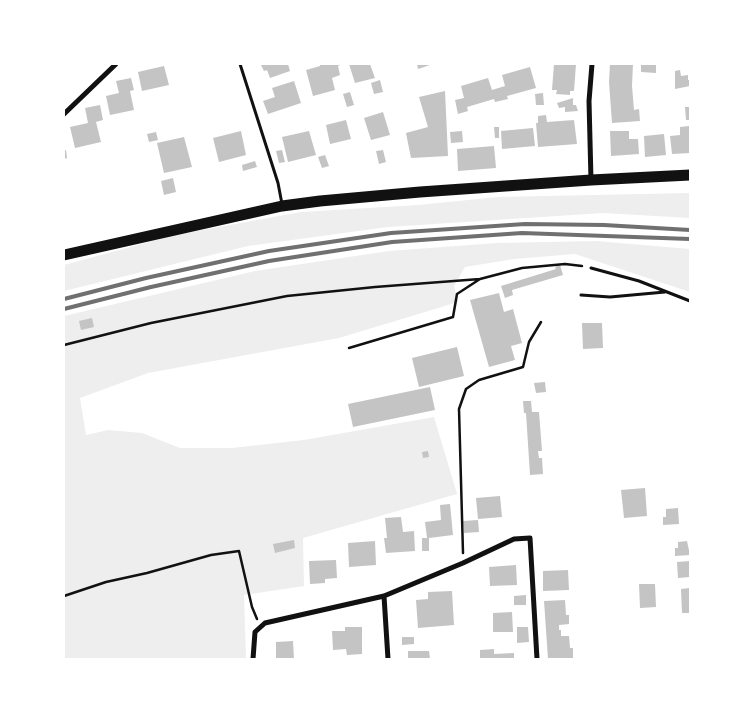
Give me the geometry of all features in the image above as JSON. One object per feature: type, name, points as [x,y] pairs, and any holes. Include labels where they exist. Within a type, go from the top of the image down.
[{"type":"main road","points":[[64,255],[282,206],[383,195],[690,175]]},
{"type":"street","points":[[64,114],[116,64]]},
{"type":"street","points":[[591,180],[589,101],[592,64]]},
{"type":"street","points":[[253,659],[255,632],[266,624],[384,596],[463,563],[514,539],[530,538],[537,659]]},
{"type":"street","points":[[384,596],[388,659]]},
{"type":"lane","points":[[240,64],[278,183],[282,206]]},
{"type":"lane","points":[[591,268],[639,281],[690,301]]},
{"type":"lane","points":[[581,295],[610,297],[667,292]]},
{"type":"path","points":[[64,344],[151,323],[287,296],[375,286],[480,279],[522,268],[565,264],[591,268]]},
{"type":"path","points":[[349,348],[454,317],[457,294],[480,279]]},
{"type":"path","points":[[462,542],[459,409],[466,389],[479,380],[523,367],[529,342],[540,322]]},
{"type":"path","points":[[64,596],[106,582],[147,573],[210,555],[239,551],[252,607],[261,627]]},
{"type":"shaded area","points":[[690,193],[690,218],[603,213],[388,227],[248,246],[64,291],[64,265],[175,235],[301,212],[418,205],[498,197]]},
{"type":"shaded area","points":[[596,241],[690,249],[690,292],[575,254],[514,259],[465,267],[454,286],[458,302],[339,338],[148,373],[80,398],[86,435],[108,430],[142,433],[180,448],[232,448],[304,440],[434,417],[457,494],[303,538],[304,586],[244,595],[246,659],[64,659],[64,316],[255,271],[389,251],[497,243]]},
{"type":"building","points":[[288,64],[290,71],[270,78],[267,70],[264,71],[261,65]]},
{"type":"building","points":[[320,64],[342,64],[338,66],[340,75],[332,78],[335,90],[313,96],[306,70],[320,66]]},
{"type":"building","points":[[349,64],[370,64],[375,78],[355,83]]},
{"type":"building","points":[[417,64],[433,64],[418,69]]},
{"type":"building","points":[[554,64],[576,64],[574,91],[570,91],[570,95],[556,94],[557,90],[552,90]]},
{"type":"building","points":[[610,64],[633,64],[634,110],[639,109],[640,121],[612,123],[609,82]]},
{"type":"building","points":[[641,64],[656,64],[656,73],[641,72]]},
{"type":"building","points":[[164,66],[169,85],[142,91],[138,72]]},
{"type":"building","points":[[530,67],[536,88],[507,96],[508,99],[495,102],[494,99],[467,107],[468,111],[458,114],[455,100],[464,98],[461,86],[488,78],[492,90],[505,86],[502,75]]},
{"type":"building","points":[[680,70],[681,76],[688,75],[690,86],[675,89],[675,71]]},
{"type":"building","points":[[131,78],[134,90],[130,91],[134,110],[110,115],[106,96],[119,93],[116,81]]},
{"type":"building","points":[[380,80],[383,92],[374,94],[371,83]]},
{"type":"building","points":[[294,81],[301,103],[268,114],[263,101],[275,97],[272,88]]},
{"type":"building","points":[[445,91],[448,156],[411,158],[406,133],[428,127],[419,97]]},
{"type":"building","points":[[350,92],[354,105],[347,107],[343,94]]},
{"type":"building","points":[[543,93],[544,105],[536,105],[535,94]]},
{"type":"building","points":[[573,98],[573,105],[576,105],[578,111],[565,112],[565,107],[559,108],[557,103]]},
{"type":"building","points":[[100,105],[103,120],[96,122],[101,142],[75,148],[70,127],[88,123],[85,108]]},
{"type":"building","points":[[685,107],[690,107],[690,120],[686,120]]},
{"type":"building","points":[[383,112],[390,135],[371,140],[364,118]]},
{"type":"building","points":[[546,115],[547,122],[574,120],[577,144],[538,147],[536,123],[538,123],[538,116]]},
{"type":"building","points":[[346,120],[351,139],[330,144],[326,125]]},
{"type":"building","points":[[689,126],[690,153],[672,154],[670,136],[680,135],[680,127]]},
{"type":"building","points":[[494,127],[499,127],[499,138],[495,138]]},
{"type":"building","points":[[533,128],[535,146],[502,149],[501,131]]},
{"type":"building","points":[[241,131],[246,155],[219,162],[213,138]]},
{"type":"building","points":[[309,131],[316,155],[288,162],[282,137]]},
{"type":"building","points":[[462,131],[463,142],[451,143],[450,132]]},
{"type":"building","points":[[610,131],[629,131],[629,139],[638,139],[639,154],[611,156]]},
{"type":"building","points":[[156,132],[158,140],[149,142],[147,134]]},
{"type":"building","points":[[664,134],[666,155],[645,157],[644,136]]},
{"type":"building","points":[[184,137],[192,167],[164,173],[157,143]]},
{"type":"building","points":[[494,146],[496,168],[458,171],[457,149]]},
{"type":"building","points":[[64,150],[66,150],[67,158],[64,159]]},
{"type":"building","points":[[282,150],[285,162],[279,163],[276,151]]},
{"type":"building","points":[[383,150],[386,162],[379,164],[376,151]]},
{"type":"building","points":[[325,155],[329,166],[322,168],[318,157]]},
{"type":"building","points":[[255,161],[257,167],[243,171],[242,165]]},
{"type":"building","points":[[173,178],[176,192],[164,195],[161,181]]},
{"type":"building","points":[[560,265],[563,275],[512,290],[513,295],[505,298],[501,286],[556,269],[555,267]]},
{"type":"building","points":[[499,293],[504,312],[513,309],[522,343],[511,346],[515,360],[489,367],[470,300]]},
{"type":"building","points":[[92,318],[94,327],[81,330],[79,321]]},
{"type":"building","points":[[582,323],[602,323],[603,348],[583,349]]},
{"type":"building","points":[[457,347],[464,376],[419,387],[412,358]]},
{"type":"building","points":[[545,382],[546,392],[536,393],[534,383]]},
{"type":"building","points":[[430,387],[435,410],[353,427],[348,404]]},
{"type":"building","points":[[523,401],[531,401],[532,412],[539,412],[542,451],[538,451],[539,458],[542,458],[543,474],[530,475],[526,413],[524,413]]},
{"type":"building","points":[[428,451],[429,457],[423,458],[422,452]]},
{"type":"building","points":[[645,488],[647,516],[624,518],[621,490]]},
{"type":"building","points":[[500,496],[502,517],[478,519],[476,498]]},
{"type":"building","points":[[450,504],[453,535],[429,538],[429,551],[422,551],[422,538],[427,538],[425,522],[441,520],[440,505]]},
{"type":"building","points":[[678,508],[679,524],[663,525],[666,509]]},
{"type":"building","points":[[401,517],[403,532],[414,531],[415,551],[386,553],[384,538],[387,538],[385,518]]},
{"type":"building","points":[[478,520],[479,532],[464,533],[463,521]]},
{"type":"building","points":[[294,540],[295,548],[275,553],[273,544]]},
{"type":"building","points":[[375,541],[376,565],[349,567],[348,543]]},
{"type":"building","points":[[687,541],[690,555],[675,556],[675,548],[678,548],[678,542]]},
{"type":"building","points":[[336,560],[337,578],[325,579],[325,583],[310,584],[309,561]]},
{"type":"building","points":[[690,561],[690,577],[678,578],[677,562]]},
{"type":"building","points":[[516,565],[517,585],[490,586],[489,567]]},
{"type":"building","points":[[568,570],[569,590],[543,591],[543,571]]},
{"type":"building","points":[[639,584],[655,584],[656,607],[640,608]]},
{"type":"building","points":[[690,588],[690,613],[682,613],[681,589]]},
{"type":"building","points":[[452,591],[454,625],[418,628],[416,600],[428,599],[428,592]]},
{"type":"building","points":[[526,595],[526,605],[514,605],[514,596]]},
{"type":"building","points":[[565,600],[569,624],[559,625],[559,630],[561,630],[561,636],[569,636],[570,648],[573,648],[573,659],[548,659],[544,601]]},
{"type":"building","points":[[512,612],[513,632],[493,632],[493,613]]},
{"type":"building","points":[[345,627],[362,627],[362,654],[347,655],[346,649],[333,650],[332,631],[345,631]]},
{"type":"building","points":[[517,627],[528,627],[529,642],[517,643]]},
{"type":"building","points":[[402,637],[414,637],[414,644],[402,645]]},
{"type":"building","points":[[293,641],[294,659],[276,659],[276,642]]},
{"type":"building","points":[[494,649],[494,654],[514,653],[514,659],[480,659],[480,650]]},
{"type":"building","points":[[408,651],[429,651],[430,659],[408,659]]},
{"type":"railway","points":[[64,299],[146,278],[269,251],[391,233],[525,224],[604,225],[690,230]]},
{"type":"railway","points":[[64,309],[151,287],[269,261],[392,242],[522,233],[690,239]]}]
